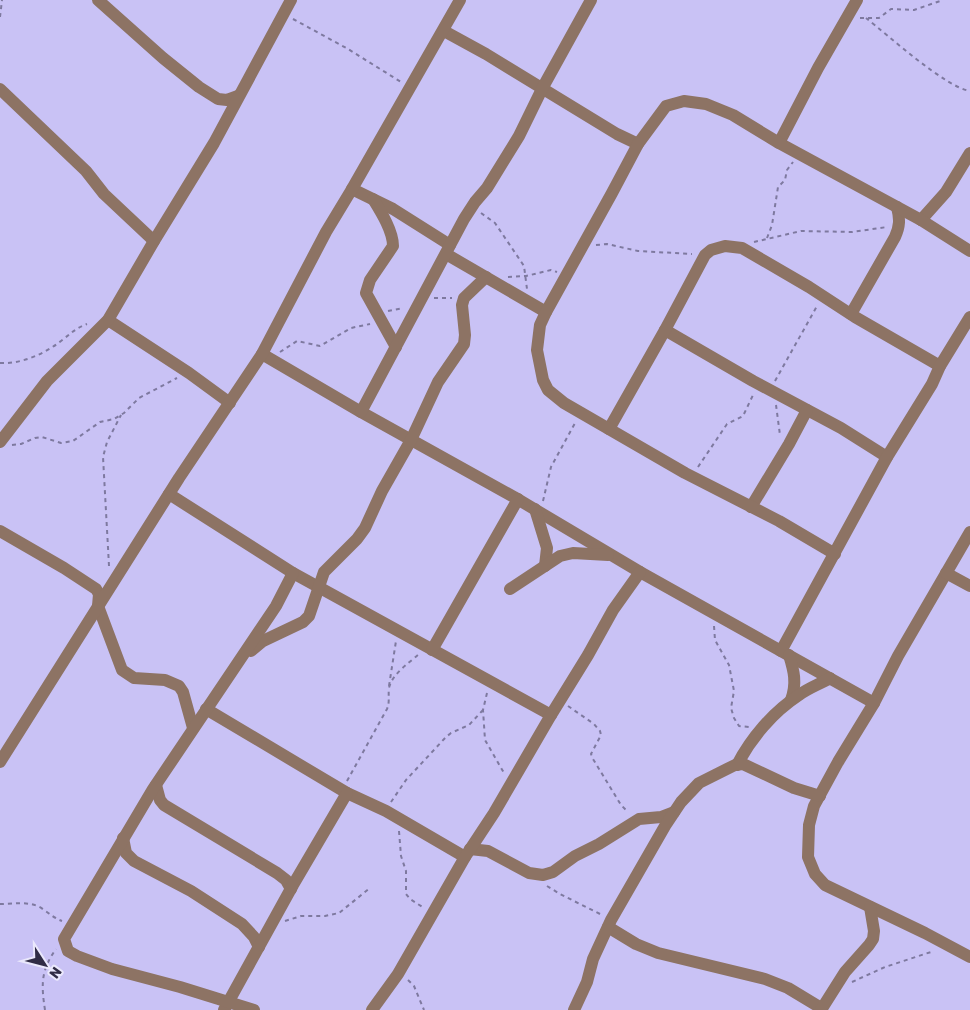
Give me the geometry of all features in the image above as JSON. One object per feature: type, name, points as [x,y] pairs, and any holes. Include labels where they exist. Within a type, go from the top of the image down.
[{"type":"street","points":[[4,443],[47,382],[108,320],[214,143],[291,0]]},
{"type":"street","points":[[0,762],[168,494],[230,402],[266,356],[326,232],[444,31],[460,0]]},
{"type":"street","points":[[361,412],[471,208],[501,166],[542,87],[591,0]]},
{"type":"street","points":[[779,143],[818,68],[857,0]]},
{"type":"street","points":[[101,1],[163,58],[204,90],[218,99],[227,100],[238,96]]},
{"type":"street","points":[[444,31],[542,87],[617,134],[638,144]]},
{"type":"street","points":[[0,89],[86,171],[104,194],[154,241]]},
{"type":"street","points":[[834,554],[697,479],[554,395],[548,390],[542,380],[537,350],[540,325],[638,144],[666,106],[684,101],[706,104],[733,115],[779,143],[921,220],[970,251]]},
{"type":"street","points":[[921,220],[946,192],[970,153]]},
{"type":"street","points":[[352,189],[393,209],[486,277],[546,312]]},
{"type":"street","points":[[373,199],[380,210],[393,243],[392,249],[370,280],[366,290],[367,297],[396,347]]},
{"type":"street","points":[[851,314],[895,237],[899,225],[897,207]]},
{"type":"street","points":[[609,429],[705,255],[711,250],[725,246],[742,248],[940,366]]},
{"type":"street","points":[[238,663],[263,640],[303,622],[309,616],[321,577],[365,528],[382,491],[411,440],[438,382],[464,344],[462,306],[464,298],[486,277]]},
{"type":"street","points":[[791,700],[795,678],[785,653],[834,554],[887,457],[970,317]]},
{"type":"street","points":[[108,320],[230,402]]},
{"type":"street","points":[[665,330],[770,391],[841,428],[887,457]]},
{"type":"street","points":[[266,356],[361,412],[538,511],[640,572],[874,703]]},
{"type":"street","points":[[751,507],[807,410]]},
{"type":"street","points":[[168,494],[293,573],[551,715]]},
{"type":"street","points":[[430,648],[518,500]]},
{"type":"street","points":[[538,511],[547,548],[545,566]]},
{"type":"street","points":[[0,531],[96,589],[99,594],[98,606],[122,670],[134,678],[165,680],[179,686],[184,692],[193,728]]},
{"type":"street","points":[[970,532],[820,796],[809,825],[808,857],[815,874],[825,885],[970,957]]},
{"type":"street","points":[[510,589],[560,556],[567,554],[611,555]]},
{"type":"street","points":[[372,1010],[398,974],[467,853],[494,813],[588,656],[613,610],[640,572]]},
{"type":"street","points":[[254,1010],[226,1006],[77,956],[68,950],[64,939],[156,785],[276,606],[293,573]]},
{"type":"street","points":[[946,573],[970,586]]},
{"type":"street","points":[[737,765],[743,752],[772,716],[791,700],[830,678]]},
{"type":"street","points":[[206,710],[345,792],[467,853],[488,851],[516,867],[536,874],[543,875],[553,872],[575,856],[599,844],[630,824],[644,818],[661,817],[674,812]]},
{"type":"street","points":[[574,1010],[587,982],[593,960],[609,923],[674,812],[699,783],[743,764],[752,766],[794,788],[820,796]]},
{"type":"street","points":[[156,785],[160,800],[164,805],[277,873],[286,880],[291,889]]},
{"type":"street","points":[[226,1006],[345,792]]},
{"type":"street","points":[[123,838],[126,853],[134,861],[191,892],[242,924],[254,937],[259,947]]},
{"type":"street","points":[[609,923],[636,944],[658,953],[765,979],[788,988],[821,1009],[845,972],[874,938],[870,907]]},
{"type":"path","points":[[0,17],[2,0]]},
{"type":"path","points":[[846,18],[879,18],[891,10],[914,10],[942,0]]},
{"type":"path","points":[[283,15],[348,49],[410,87]]},
{"type":"path","points":[[866,18],[932,70],[958,88],[970,90]]},
{"type":"path","points":[[767,238],[772,225],[779,185],[785,180],[787,170],[793,162],[792,150]]},
{"type":"path","points":[[471,208],[495,223],[524,266],[528,301]]},
{"type":"path","points":[[742,248],[748,243],[801,230],[852,232],[899,225]]},
{"type":"path","points":[[580,249],[607,244],[638,251],[705,255]]},
{"type":"path","points":[[526,276],[553,270],[564,278]]},
{"type":"path","points":[[266,356],[297,341],[320,346],[351,328],[374,322],[389,310],[418,305],[435,297],[458,297],[468,293]]},
{"type":"path","points":[[783,454],[770,391],[777,375],[816,307],[826,298]]},
{"type":"path","points":[[0,363],[25,360],[44,352],[62,341],[74,329],[91,322],[108,320]]},
{"type":"path","points":[[4,443],[21,444],[42,437],[54,442],[68,443],[80,437],[100,422],[114,419],[121,415],[138,398],[189,373]]},
{"type":"path","points":[[697,479],[699,464],[727,424],[743,416],[755,392],[770,391]]},
{"type":"path","points":[[538,511],[550,467],[582,413]]},
{"type":"path","points":[[112,584],[108,552],[103,457],[107,442],[121,415]]},
{"type":"path","points":[[714,613],[715,640],[718,648],[730,665],[734,691],[731,708],[736,723],[743,727],[763,727]]},
{"type":"path","points":[[345,792],[349,775],[374,734],[389,704],[393,652],[400,632]]},
{"type":"path","points":[[389,688],[403,668],[430,648]]},
{"type":"path","points":[[490,681],[483,710],[486,740],[510,784]]},
{"type":"path","points":[[560,701],[594,724],[600,731],[601,735],[592,754],[592,759],[624,810],[644,818]]},
{"type":"path","points":[[386,811],[406,780],[446,737],[469,725],[483,710]]},
{"type":"path","points":[[398,818],[399,839],[406,871],[406,894],[410,899],[432,914]]},
{"type":"path","points":[[536,874],[544,884],[609,923]]},
{"type":"path","points":[[271,925],[301,916],[318,917],[339,913],[370,888]]},
{"type":"path","points":[[0,904],[24,903],[41,908],[59,920],[74,921]]},
{"type":"path","points":[[45,1010],[44,970],[48,959],[64,939]]},
{"type":"path","points":[[852,982],[869,973],[907,959],[951,947]]},
{"type":"path","points":[[398,974],[413,984],[424,1010]]}]
